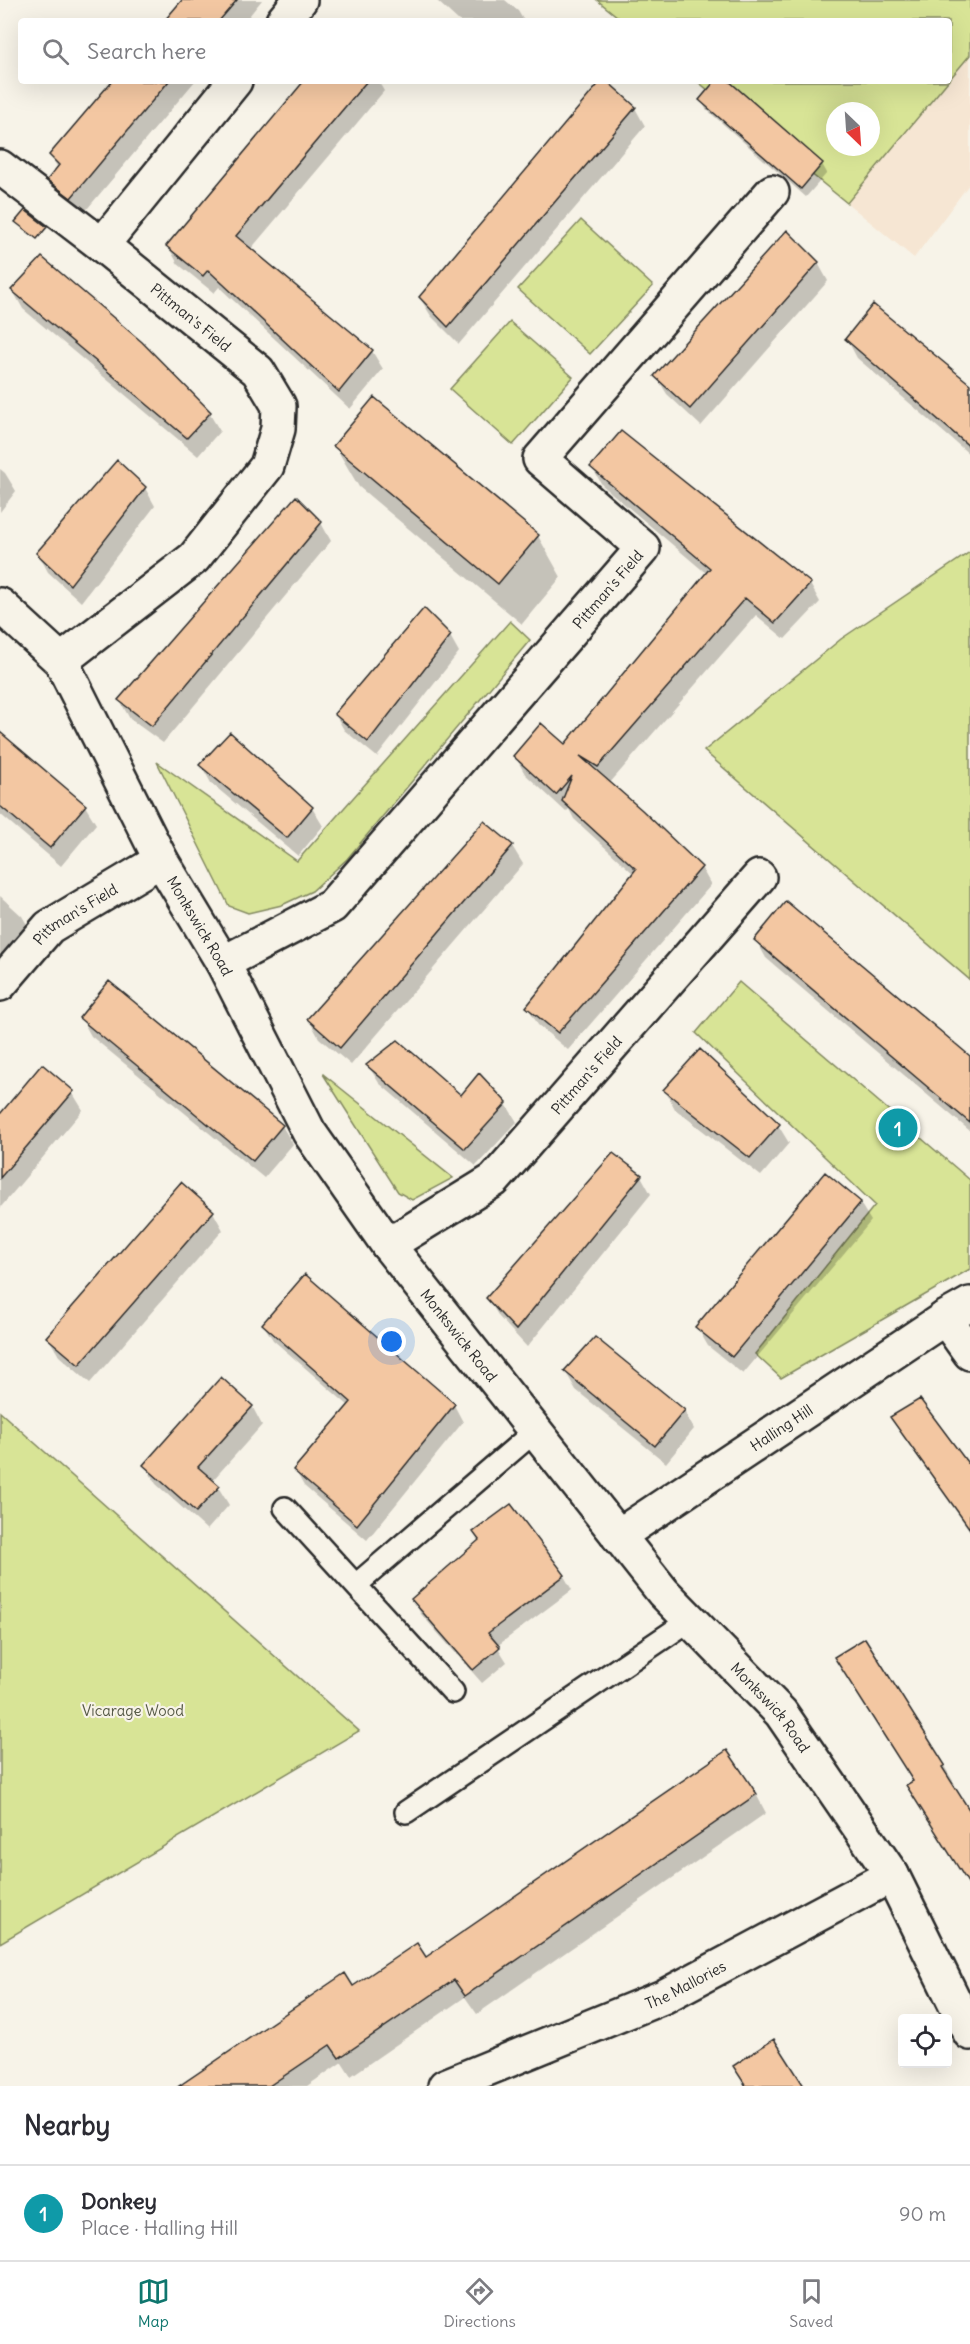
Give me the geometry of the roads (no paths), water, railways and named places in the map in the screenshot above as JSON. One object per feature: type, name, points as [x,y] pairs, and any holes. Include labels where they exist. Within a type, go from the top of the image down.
[{"type":"street","points":[[285,18],[300,0]]},
{"type":"street","points":[[102,245],[233,84]]},
{"type":"street","name":"Pittman's Field","points":[[0,167],[102,245],[258,371],[279,406],[278,429],[267,466],[194,558],[60,660]]},
{"type":"street","name":"Pittman's Field","points":[[223,963],[333,906],[643,548],[540,459],[772,192]]},
{"type":"street","name":"Monkswick Road","points":[[0,605],[60,660],[161,860],[223,963],[306,1128],[388,1245],[663,1592],[781,1713],[892,1875],[970,2033]]},
{"type":"street","name":"Pittman's Field","points":[[0,984],[47,929],[161,860]]},
{"type":"street","name":"Pittman's Field","points":[[388,1245],[494,1180],[759,876]]},
{"type":"street","name":"Halling Hill","points":[[618,1536],[958,1311],[970,1353]]},
{"type":"street","name":"The Mallories","points":[[464,2083],[663,1997],[892,1875]]},
{"type":"lane","points":[[356,1585],[535,1431]]},
{"type":"lane","points":[[285,1508],[453,1692]]},
{"type":"lane","points":[[406,1812],[690,1620]]},
{"type":"place","name":"Donkey","points":[[898,1128]]},
{"type":"park label","name":"Vicarage Wood","points":[[133,1710]]}]
